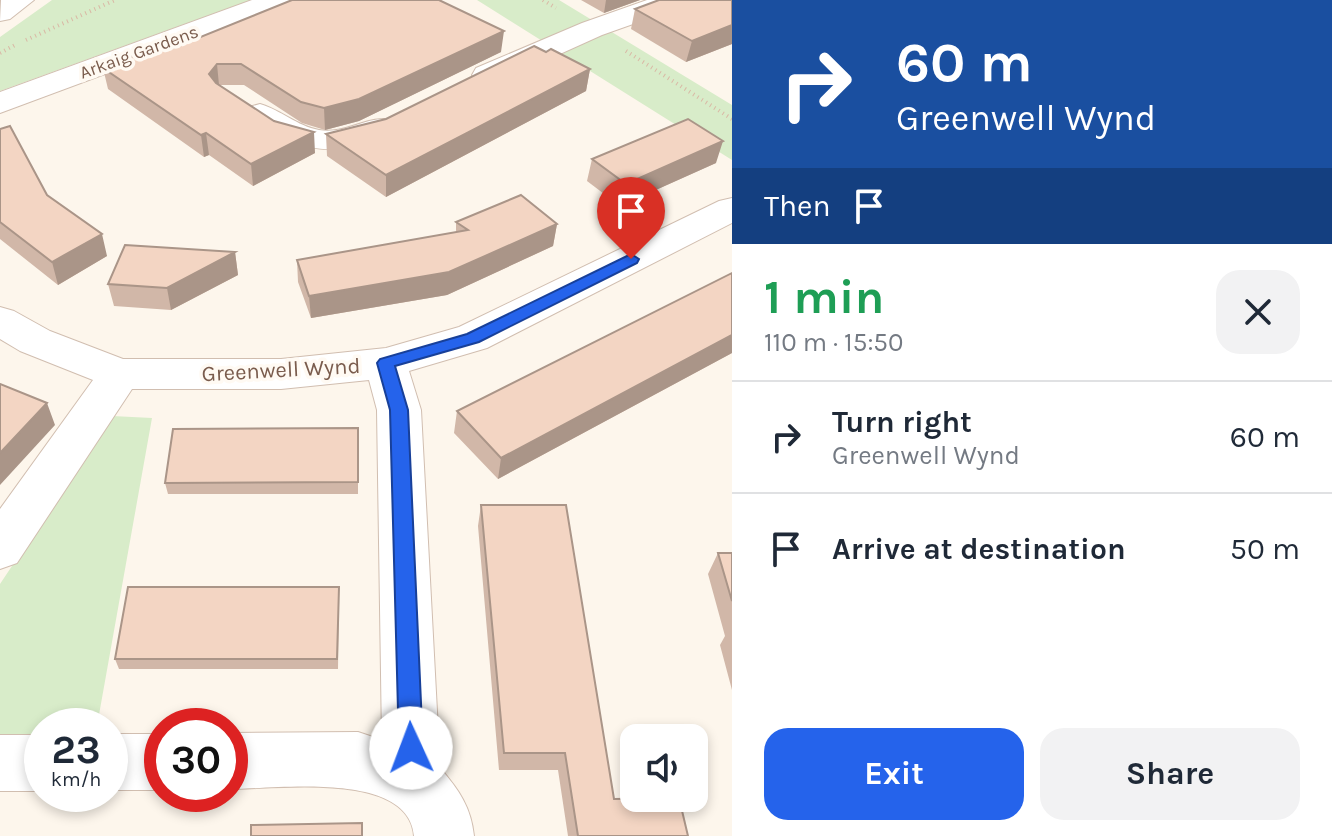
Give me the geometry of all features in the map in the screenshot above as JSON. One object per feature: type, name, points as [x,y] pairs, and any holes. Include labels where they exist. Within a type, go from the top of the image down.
[{"type":"street","points":[[0,13],[20,0]]},
{"type":"street","name":"Arkaig Gardens","points":[[0,103],[278,0]]},
{"type":"street","points":[[465,85],[518,59],[674,0]]},
{"type":"street","points":[[231,95],[289,133],[325,143],[372,131],[412,112]]},
{"type":"street","name":"Greenwell Wynd","points":[[0,321],[35,341],[120,374],[281,374],[386,363],[473,338],[732,209]]},
{"type":"street","points":[[386,363],[399,410],[412,779]]},
{"type":"street","points":[[0,548],[120,374]]},
{"type":"street","points":[[248,761],[358,760],[412,779],[442,816],[444,836]]},
{"type":"street","points":[[0,763],[24,763]]},
{"type":"path","points":[[0,53],[115,0]]},
{"type":"path","points":[[543,0],[732,119]]},
{"type":"green space","points":[[52,0],[251,0],[0,91],[0,37]]},
{"type":"green space","points":[[477,0],[559,0],[732,105],[732,160]]},
{"type":"green space","points":[[112,416],[152,418],[100,708],[24,708],[24,737],[0,738],[0,584]]},
{"type":"building","points":[[292,0],[439,0],[504,31],[359,99],[324,108],[301,102],[241,64],[217,64],[209,74],[216,83],[274,121],[314,132],[251,164],[206,133],[201,135],[103,68],[163,44],[171,49]]},
{"type":"building","points":[[659,0],[732,0],[732,25],[692,41],[635,9]]},
{"type":"building","points":[[534,46],[546,52],[551,49],[590,69],[386,175],[326,134],[386,119]]},
{"type":"building","points":[[688,119],[723,141],[626,184],[592,159]]},
{"type":"building","points":[[10,126],[47,195],[102,234],[52,262],[0,222],[0,129]]},
{"type":"building","points":[[521,195],[557,224],[449,272],[309,296],[297,260],[468,230],[456,222]]},
{"type":"building","points":[[125,245],[235,252],[167,288],[108,284]]},
{"type":"building","points":[[732,273],[732,335],[501,458],[457,411]]},
{"type":"building","points":[[0,384],[47,403],[0,453]]},
{"type":"building","points":[[358,428],[358,482],[165,483],[173,429]]},
{"type":"building","points":[[481,505],[566,505],[614,799],[620,799],[620,812],[682,812],[688,836],[578,836],[565,753],[504,753]]},
{"type":"building","points":[[718,553],[732,553],[732,601]]},
{"type":"building","points":[[128,587],[339,587],[337,659],[115,659]]},
{"type":"building","points":[[362,823],[362,836],[251,836],[251,825]]},
{"type":"route","points":[[411,748],[399,410],[386,363],[473,338],[631,259]]}]
